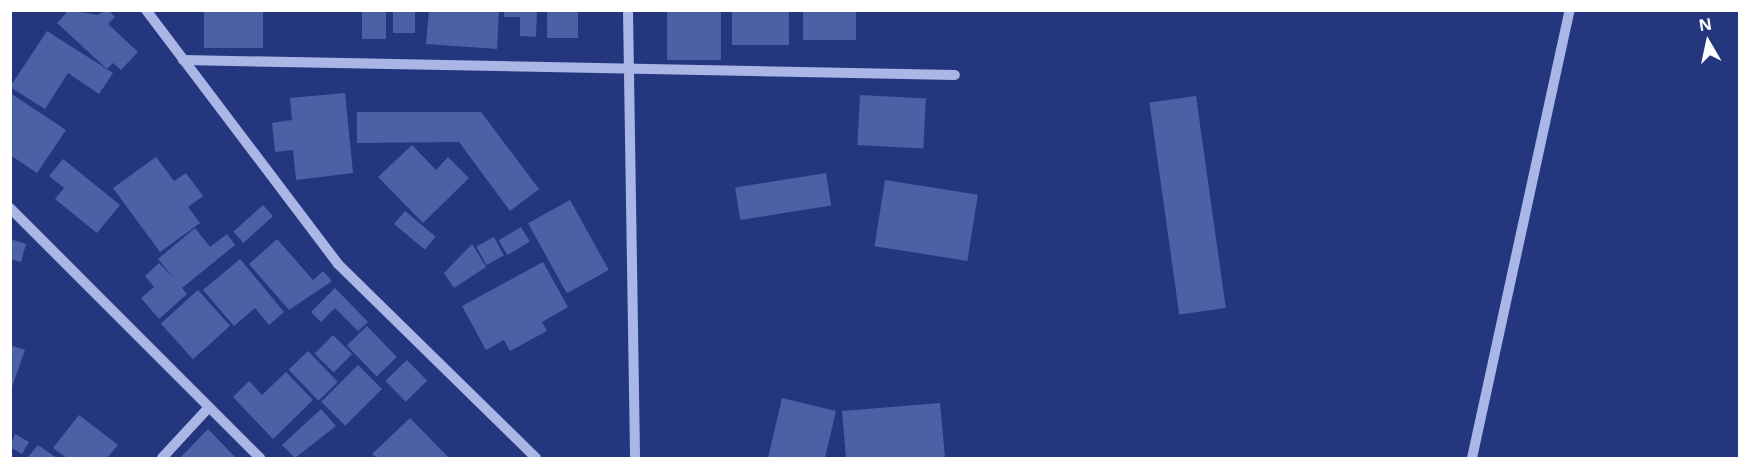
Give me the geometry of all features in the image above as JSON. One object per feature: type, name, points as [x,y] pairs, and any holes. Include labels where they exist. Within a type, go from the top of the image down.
[{"type":"street","points":[[146,10],[338,264],[536,459]]},
{"type":"street","points":[[628,10],[635,459]]},
{"type":"street","points":[[1472,459],[1569,10]]},
{"type":"street","points":[[183,60],[628,71],[955,75]]},
{"type":"street","points":[[10,208],[260,459]]},
{"type":"street","points":[[162,459],[209,407]]},
{"type":"building","points":[[69,10],[97,15],[108,10],[115,17],[108,24],[138,52],[121,70],[113,63],[107,69],[57,23]]},
{"type":"building","points":[[204,10],[263,10],[263,48],[204,48]]},
{"type":"building","points":[[362,10],[386,10],[386,39],[362,39]]},
{"type":"building","points":[[393,10],[415,10],[415,33],[393,33]]},
{"type":"building","points":[[429,10],[499,10],[497,49],[426,44]]},
{"type":"building","points":[[504,10],[537,10],[536,37],[520,36],[520,17],[504,17]]},
{"type":"building","points":[[547,10],[578,10],[578,38],[547,38]]},
{"type":"building","points":[[667,10],[721,10],[721,60],[667,60]]},
{"type":"building","points":[[732,10],[789,10],[789,45],[732,45]]},
{"type":"building","points":[[803,10],[856,10],[856,40],[803,40]]},
{"type":"building","points":[[47,31],[113,73],[99,94],[68,73],[45,109],[10,87]]},
{"type":"building","points":[[10,93],[66,130],[37,173],[10,155]]},
{"type":"building","points":[[345,93],[353,173],[296,180],[293,150],[275,152],[272,123],[292,120],[290,98]]},
{"type":"building","points":[[860,95],[926,98],[923,148],[857,145]]},
{"type":"building","points":[[1196,96],[1226,308],[1179,314],[1149,103]]},
{"type":"building","points":[[357,112],[481,112],[539,189],[510,211],[459,142],[357,143]]},
{"type":"building","points":[[412,145],[436,170],[448,157],[469,178],[423,223],[378,177]]},
{"type":"building","points":[[156,157],[174,181],[186,173],[203,196],[188,207],[200,223],[160,252],[113,188]]},
{"type":"building","points":[[63,159],[120,205],[97,233],[55,199],[64,188],[49,176]]},
{"type":"building","points":[[826,173],[831,206],[740,220],[735,187]]},
{"type":"building","points":[[885,180],[978,195],[967,261],[875,246]]},
{"type":"building","points":[[570,200],[609,270],[567,293],[528,223]]},
{"type":"building","points":[[263,205],[273,216],[243,243],[233,232]]},
{"type":"building","points":[[405,211],[436,237],[425,250],[394,224]]},
{"type":"building","points":[[521,227],[530,242],[507,255],[499,240]]},
{"type":"building","points":[[195,228],[210,247],[227,234],[235,245],[182,288],[187,294],[159,319],[141,298],[154,287],[145,276],[159,263],[174,278],[158,259]]},
{"type":"building","points":[[494,237],[504,256],[486,265],[476,246]]},
{"type":"building","points":[[10,239],[26,244],[21,262],[10,259]]},
{"type":"building","points":[[277,239],[313,280],[323,271],[332,281],[289,310],[249,264]]},
{"type":"building","points":[[472,244],[486,267],[454,288],[444,273]]},
{"type":"building","points":[[240,259],[284,312],[269,325],[255,308],[234,326],[203,290]]},
{"type":"building","points":[[543,262],[568,307],[542,322],[547,331],[510,351],[504,340],[486,350],[462,306]]},
{"type":"building","points":[[335,288],[368,322],[358,331],[335,308],[321,322],[311,312]]},
{"type":"building","points":[[198,290],[230,326],[193,359],[161,323]]},
{"type":"building","points":[[367,326],[397,357],[377,376],[347,345]]},
{"type":"building","points":[[333,335],[352,354],[334,372],[315,353]]},
{"type":"building","points":[[10,345],[25,350],[11,390],[10,390]]},
{"type":"building","points":[[308,351],[338,382],[318,401],[289,370]]},
{"type":"building","points":[[407,360],[427,381],[406,402],[385,381]]},
{"type":"building","points":[[358,365],[382,389],[345,426],[321,402]]},
{"type":"building","points":[[286,372],[313,400],[273,439],[233,397],[249,381],[262,395]]},
{"type":"building","points":[[782,398],[836,411],[825,458],[768,458]]},
{"type":"building","points":[[940,403],[945,458],[846,458],[842,411]]},
{"type":"building","points":[[321,409],[336,426],[295,458],[282,445]]},
{"type":"building","points":[[79,415],[118,445],[107,458],[67,458],[53,448]]},
{"type":"building","points":[[410,418],[449,458],[377,458],[372,454]]},
{"type":"building","points":[[208,429],[236,458],[180,458]]},
{"type":"building","points":[[15,434],[29,442],[22,454],[10,447]]},
{"type":"building","points":[[38,445],[57,458],[27,458]]}]
